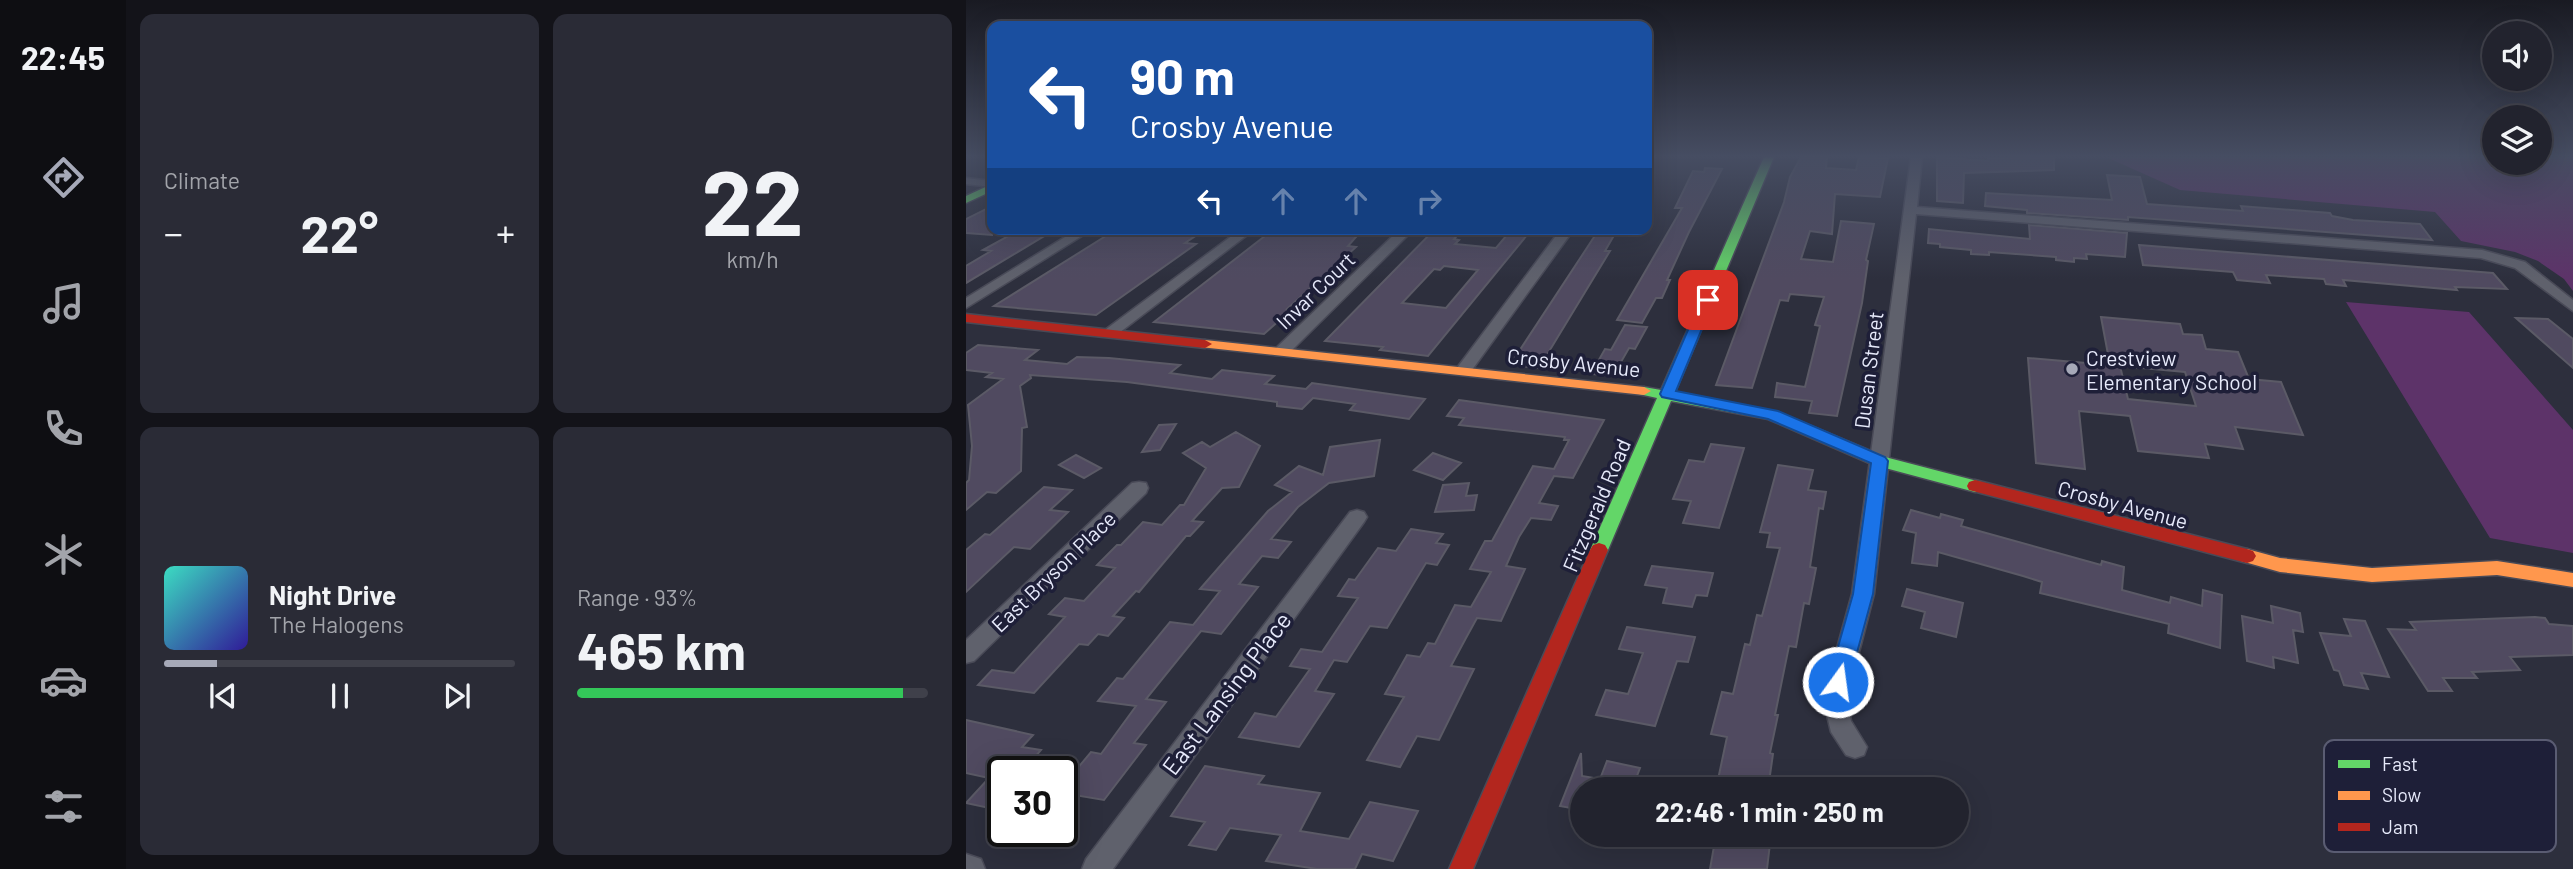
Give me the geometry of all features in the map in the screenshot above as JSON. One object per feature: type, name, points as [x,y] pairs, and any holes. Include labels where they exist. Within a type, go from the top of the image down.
[{"type":"street","name":"Fitzgerald Road","points":[[1461,869],[1752,198]]},
{"type":"street","name":"Dusan Street","points":[[1855,747],[1840,724],[1835,699],[1863,594],[1912,198]]},
{"type":"street","points":[[1910,210],[2482,254],[2520,265],[2573,307]]},
{"type":"street","points":[[966,304],[1077,235]]},
{"type":"street","points":[[1110,333],[1241,235]]},
{"type":"street","name":"Invar Court","points":[[1281,352],[1402,235]]},
{"type":"street","points":[[1463,372],[1564,235]]},
{"type":"street","name":"Crosby Avenue","points":[[966,318],[1667,394],[1772,415],[1880,461],[2280,565],[2372,575],[2497,568],[2573,580]]},
{"type":"street","name":"East Bryson Place","points":[[966,654],[1139,488]]},
{"type":"street","name":"East Lansing Place","points":[[1096,869],[1357,516]]},
{"type":"shaded area","points":[[2268,198],[2573,198],[2573,291],[2564,279],[2538,261],[2515,252],[2461,241],[2435,212]]},
{"type":"shaded area","points":[[2346,302],[2469,312],[2573,430],[2573,553],[2490,538]]},
{"type":"building","points":[[1680,198],[1707,198],[1667,280],[1670,280],[1662,298],[1656,298],[1642,323],[1617,320],[1682,208],[1675,208]]},
{"type":"building","points":[[1785,198],[1835,198],[1832,234],[1810,231],[1801,259],[1833,262],[1841,221],[1874,224],[1866,260],[1862,303],[1837,416],[1809,413],[1812,401],[1775,397],[1777,383],[1805,387],[1820,326],[1815,325],[1824,297],[1790,294],[1788,301],[1780,300],[1752,388],[1716,385]]},
{"type":"building","points":[[1937,198],[1963,198],[1963,203],[1937,201]]},
{"type":"building","points":[[1986,198],[2112,200],[2112,198],[2145,198],[2147,204],[2243,211],[2241,206],[2330,213],[2332,216],[2353,220],[2420,224],[2432,240],[2128,217],[2128,220],[2027,213],[2027,210],[1985,206]]},
{"type":"building","points":[[987,208],[987,235],[966,233],[966,219]]},
{"type":"building","points":[[2029,225],[2127,233],[2125,257],[2086,254],[2087,259],[2074,258],[2074,262],[2056,260],[2056,257],[1989,252],[1989,255],[1971,254],[1971,250],[1928,243],[1929,229],[2030,239]]},
{"type":"building","points":[[1010,235],[1046,235],[966,283],[966,266],[991,251],[983,250]]},
{"type":"building","points":[[1107,235],[1197,235],[1185,243],[1196,244],[1096,315],[994,306]]},
{"type":"building","points":[[1266,235],[1358,235],[1348,246],[1356,247],[1287,309],[1291,310],[1264,334],[1154,322]]},
{"type":"building","points":[[1429,235],[1458,235],[1454,239],[1459,240],[1455,244],[1496,248],[1507,235],[1527,235],[1428,356],[1380,350],[1383,347],[1325,341]],"holes":[[[1444,266],[1478,270],[1446,308],[1402,303],[1434,269],[1440,270]]]},
{"type":"building","points":[[1595,235],[1614,235],[1605,251],[1610,251],[1539,368],[1510,365]]},
{"type":"building","points":[[2139,245],[2493,273],[2507,289],[2455,287],[2457,290],[2343,280],[2346,286],[2326,284],[2324,279],[2266,275],[2270,283],[2237,280],[2233,272],[2143,265]]},
{"type":"building","points":[[2101,317],[2180,324],[2183,334],[2202,335],[2206,349],[2238,352],[2249,379],[2281,382],[2303,435],[2235,427],[2243,449],[2205,444],[2209,458],[2138,451],[2130,416],[2079,411],[2085,469],[2036,463],[2028,358],[2120,366],[2128,399],[2196,406],[2185,372],[2110,365]]},
{"type":"building","points":[[2516,318],[2548,319],[2573,339],[2573,368]]},
{"type":"building","points":[[1625,325],[1647,327],[1635,349],[1629,348],[1613,376],[1591,374],[1605,349],[1611,350]]},
{"type":"building","points":[[978,345],[1038,350],[1025,360],[1067,364],[1077,357],[1109,358],[1180,365],[1170,373],[1212,379],[1222,370],[1274,376],[1265,384],[1306,389],[1312,383],[1425,399],[1409,419],[1350,410],[1355,404],[1313,398],[1302,409],[1277,406],[1277,402],[1127,382],[1030,375],[1031,378],[1020,386],[1027,427],[1022,428],[1021,471],[996,493],[987,492],[966,510],[966,483],[969,480],[972,446],[968,405],[1003,379],[986,377],[992,373],[966,370],[966,353]]},
{"type":"building","points":[[1459,400],[1604,420],[1573,478],[1554,476],[1539,503],[1558,506],[1551,520],[1531,518],[1519,537],[1506,566],[1525,569],[1501,621],[1477,618],[1451,666],[1474,669],[1439,740],[1417,736],[1400,767],[1367,760],[1404,697],[1385,694],[1407,655],[1420,657],[1428,643],[1435,644],[1455,605],[1471,607],[1491,572],[1470,569],[1485,541],[1492,541],[1533,466],[1554,469],[1569,440],[1564,440],[1565,437],[1459,425],[1464,418],[1447,416]]},
{"type":"building","points":[[1176,424],[1160,450],[1142,452],[1159,425]]},
{"type":"building","points":[[1236,432],[1260,446],[1239,487],[1222,488],[1192,521],[1203,522],[1190,536],[1186,536],[1139,592],[1136,591],[1113,616],[1124,618],[1108,636],[1098,634],[1088,645],[1079,644],[1034,693],[978,685],[992,670],[1014,673],[1065,617],[1049,614],[1065,598],[1084,601],[1115,568],[1097,565],[1117,545],[1121,545],[1143,522],[1162,525],[1180,505],[1184,505],[1206,468],[1183,453],[1202,442],[1210,447]]},
{"type":"building","points":[[1380,440],[1374,476],[1329,483],[1298,507],[1271,539],[1291,542],[1278,558],[1262,556],[1239,584],[1258,587],[1221,634],[1201,631],[1146,699],[1166,702],[1134,743],[1146,745],[1104,800],[1078,796],[1078,768],[1091,752],[1101,754],[1136,706],[1098,701],[1117,678],[1123,679],[1170,622],[1193,625],[1220,591],[1200,589],[1268,511],[1292,492],[1275,485],[1299,466],[1323,475],[1330,447]]},
{"type":"building","points":[[1711,444],[1744,448],[1719,528],[1683,523],[1691,501],[1673,499],[1689,460],[1704,462]]},
{"type":"building","points":[[1433,453],[1461,463],[1443,480],[1414,470]]},
{"type":"building","points":[[1076,455],[1101,468],[1084,478],[1059,465]]},
{"type":"building","points":[[1778,465],[1813,470],[1808,490],[1826,492],[1823,509],[1819,508],[1810,567],[1816,568],[1809,604],[1804,603],[1796,647],[1789,646],[1775,715],[1778,715],[1770,753],[1773,754],[1770,777],[1719,777],[1727,737],[1711,734],[1722,692],[1733,694],[1745,644],[1750,645],[1757,615],[1762,616],[1780,548],[1767,547],[1770,533],[1760,532]]},
{"type":"building","points":[[1469,483],[1466,496],[1477,495],[1474,510],[1435,512],[1443,485]]},
{"type":"building","points":[[1044,487],[1072,490],[1050,510],[1068,512],[1030,549],[1014,547],[966,592],[966,550],[985,534],[990,535]]},
{"type":"building","points":[[1911,510],[1940,518],[1941,514],[1963,520],[1961,526],[2101,565],[2102,561],[2124,567],[2122,590],[2170,603],[2171,597],[2202,606],[2203,590],[2222,595],[2220,648],[2168,633],[2169,624],[2040,593],[2042,582],[1938,552],[1937,566],[1912,563],[1916,533],[1903,530]]},
{"type":"building","points":[[1411,529],[1443,534],[1436,543],[1449,545],[1437,565],[1426,563],[1387,628],[1370,626],[1347,662],[1334,660],[1315,691],[1334,694],[1299,747],[1239,737],[1255,713],[1276,717],[1310,669],[1290,666],[1301,649],[1322,652],[1358,598],[1338,596],[1349,579],[1355,580],[1378,548],[1396,551]]},
{"type":"building","points":[[1652,566],[1713,573],[1707,596],[1696,595],[1692,607],[1663,603],[1667,588],[1645,585]]},
{"type":"building","points":[[1907,589],[1963,603],[1956,637],[1921,628],[1925,612],[1902,606]]},
{"type":"building","points":[[2271,606],[2300,613],[2303,632],[2293,630],[2298,663],[2273,657],[2274,668],[2247,661],[2242,616],[2273,623]]},
{"type":"building","points":[[2545,618],[2549,624],[2573,626],[2573,655],[2510,657],[2520,670],[2472,672],[2477,678],[2443,678],[2452,691],[2428,691],[2388,629],[2416,630],[2410,622]]},
{"type":"building","points":[[2344,619],[2365,621],[2389,677],[2361,673],[2368,689],[2344,685],[2339,671],[2334,670],[2320,633],[2351,636]]},
{"type":"building","points":[[1627,627],[1695,637],[1688,662],[1677,661],[1655,726],[1596,715],[1606,690],[1628,694],[1643,653],[1619,649]]},
{"type":"building","points":[[966,720],[1033,735],[1022,747],[1041,750],[1036,756],[987,756],[987,778],[966,773]]},
{"type":"building","points":[[1581,753],[1582,776],[1588,777],[1571,777]]},
{"type":"building","points":[[1607,761],[1640,768],[1637,777],[1601,777]]},
{"type":"building","points":[[1205,766],[1264,776],[1258,784],[1320,793],[1300,831],[1349,839],[1370,802],[1418,811],[1393,861],[1362,854],[1355,869],[1317,869],[1266,861],[1281,835],[1230,828],[1216,850],[1189,845],[1205,822],[1171,816]]},
{"type":"building","points":[[987,780],[987,808],[966,803]]},
{"type":"building","points":[[1570,781],[1570,808],[1560,806]]},
{"type":"building","points":[[1714,847],[1770,847],[1767,869],[1710,869]]},
{"type":"traffic: fast","points":[[966,200],[971,198]]},
{"type":"traffic: fast","points":[[1599,550],[1751,198]]},
{"type":"traffic: fast","points":[[1644,391],[1772,415],[1880,461],[1975,486]]},
{"type":"traffic: slow","points":[[1205,344],[1644,391]]},
{"type":"traffic: slow","points":[[2247,556],[2280,565],[2372,575],[2497,568],[2573,580]]},
{"type":"traffic: jam","points":[[966,318],[1205,344]]},
{"type":"traffic: jam","points":[[1975,486],[2247,556]]},
{"type":"traffic: jam","points":[[1461,869],[1599,550]]},
{"type":"place","name":"Crestview Elementary School","points":[[2072,369]]},
{"type":"route","points":[[1708,300],[1667,394],[1740,406],[1772,415],[1880,461],[1863,594],[1838,682]]}]
